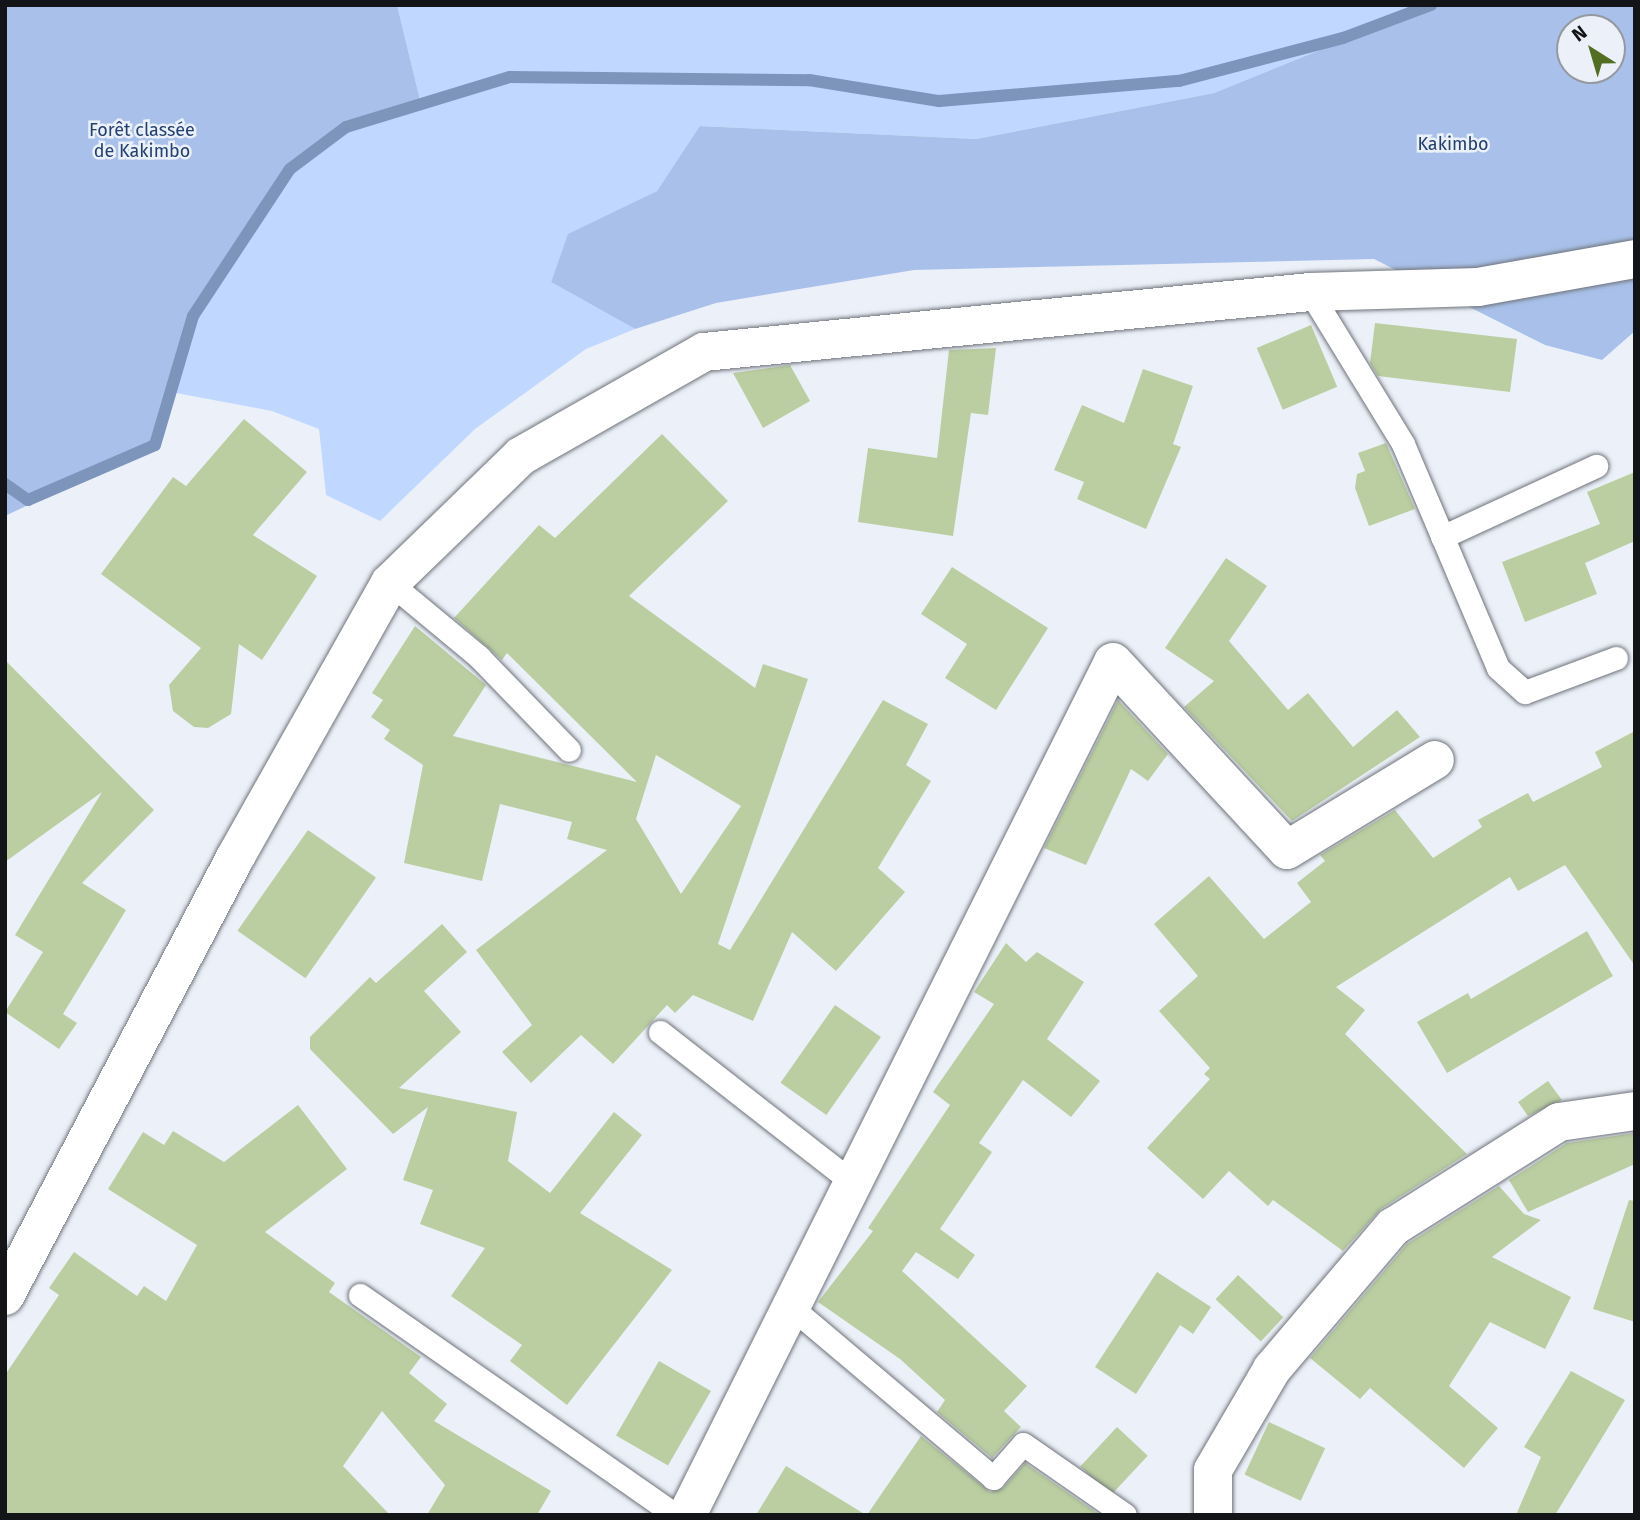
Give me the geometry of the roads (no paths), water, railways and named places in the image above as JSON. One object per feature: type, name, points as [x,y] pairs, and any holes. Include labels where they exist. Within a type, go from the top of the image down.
[{"type":"street","points":[[5,1296],[236,856],[390,583],[521,456],[704,352],[1310,292],[1478,287],[1635,259]]},
{"type":"street","points":[[687,1515],[1114,662],[1287,850],[1435,760]]},
{"type":"street","points":[[1213,1515],[1213,1470],[1272,1369],[1393,1227],[1559,1122],[1635,1111]]},
{"type":"lane","points":[[1310,292],[1403,444],[1498,668],[1525,692],[1616,658]]},
{"type":"lane","points":[[1442,537],[1596,466]]},
{"type":"lane","points":[[390,583],[479,657],[569,750]]},
{"type":"lane","points":[[660,1032],[852,1183]]},
{"type":"lane","points":[[360,1295],[675,1515]]},
{"type":"lane","points":[[791,1307],[993,1478],[1023,1444],[1125,1515]]},
{"type":"waterway","points":[[5,484],[28,500],[155,445],[193,316],[290,169],[346,127],[510,77],[809,80],[939,101],[1179,81],[1343,38],[1431,5]]},
{"type":"park label","name":"Forêt classée de Kakimbo","points":[[142,141]]},
{"type":"park label","name":"Kakimbo","points":[[1453,144]]}]
